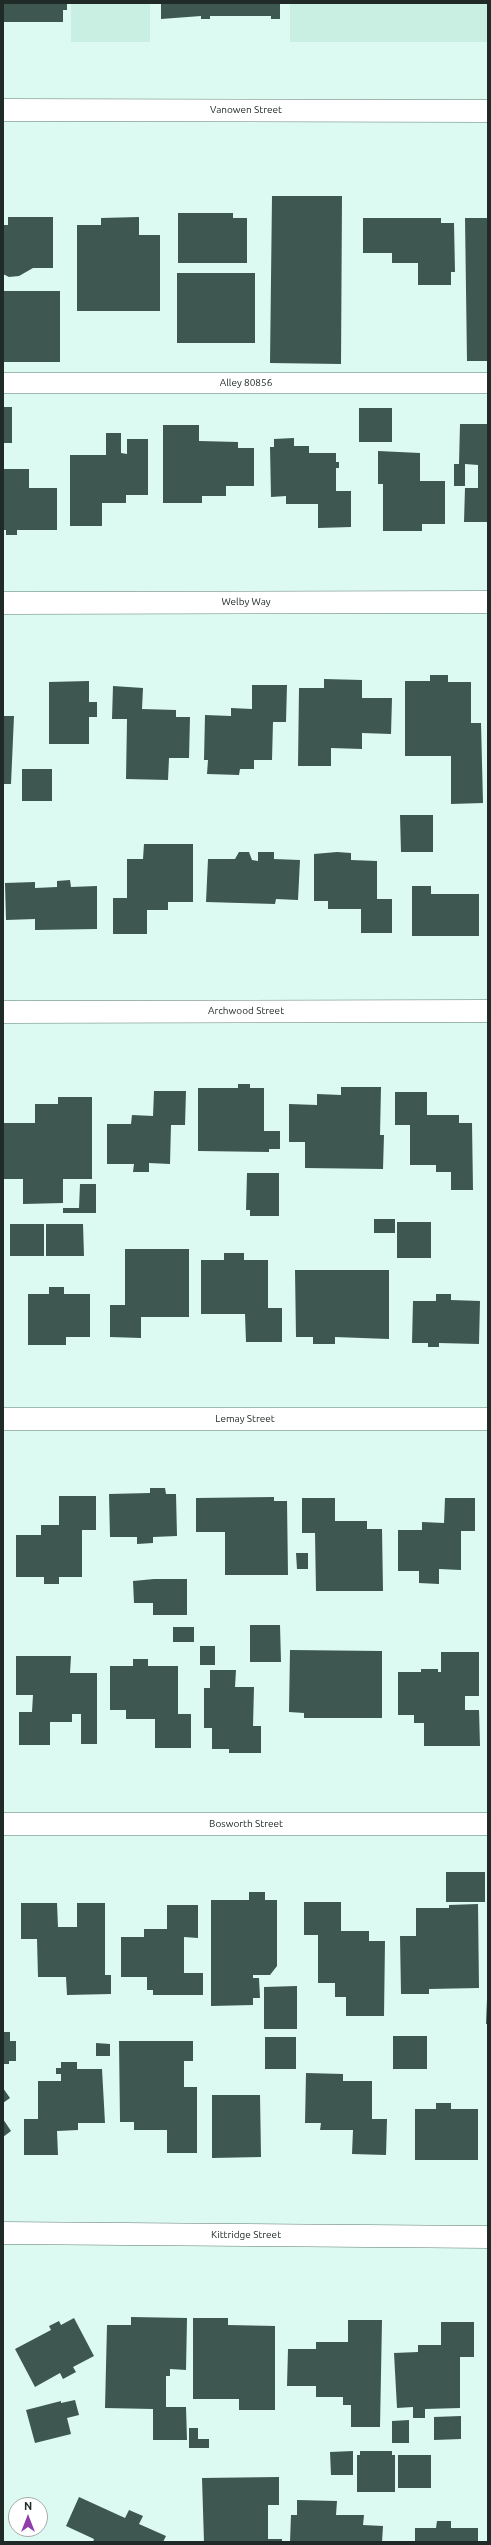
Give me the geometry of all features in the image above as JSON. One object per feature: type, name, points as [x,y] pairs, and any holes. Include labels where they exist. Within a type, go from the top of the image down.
[{"type":"street","name":"Vanowen Street","points":[[3,110],[488,110]]},
{"type":"street","name":"Welby Way","points":[[3,602],[488,602]]},
{"type":"street","name":"Archwood Street","points":[[3,1012],[488,1011]]},
{"type":"street","name":"Lemay Street","points":[[3,1419],[488,1419]]},
{"type":"street","name":"Bosworth Street","points":[[3,1824],[488,1824]]},
{"type":"street","name":"Kittridge Street","points":[[3,2233],[488,2237]]},
{"type":"lane","name":"Alley 80856","points":[[3,383],[488,384]]},
{"type":"shaded area","points":[[71,3],[150,3],[150,42],[71,42]]},
{"type":"shaded area","points":[[290,3],[488,3],[488,42],[290,42]]},
{"type":"building","points":[[3,3],[67,3],[67,10],[63,10],[63,22],[3,22]]},
{"type":"building","points":[[161,3],[280,3],[280,19],[271,19],[271,16],[210,16],[210,19],[201,19],[201,16],[161,19]]},
{"type":"building","points":[[272,196],[342,196],[341,364],[270,363]]},
{"type":"building","points":[[178,213],[233,213],[233,218],[247,218],[247,263],[178,263]]},
{"type":"building","points":[[8,217],[53,217],[53,268],[33,268],[19,276],[9,277],[3,274],[3,225],[8,225]]},
{"type":"building","points":[[139,217],[139,235],[160,235],[160,311],[77,311],[77,225],[101,225],[101,218]]},
{"type":"building","points":[[363,218],[441,218],[441,223],[454,223],[455,272],[451,272],[451,285],[418,285],[418,263],[392,263],[392,253],[363,253]]},
{"type":"building","points":[[465,218],[488,218],[488,361],[467,361]]},
{"type":"building","points":[[177,273],[255,273],[255,343],[177,343]]},
{"type":"building","points":[[3,291],[60,291],[60,362],[3,362]]},
{"type":"building","points":[[3,407],[12,407],[12,443],[3,443]]},
{"type":"building","points":[[359,408],[392,408],[392,442],[359,442]]},
{"type":"building","points":[[460,424],[488,424],[488,522],[464,522],[465,488],[478,488],[478,465],[465,464],[465,486],[454,486],[454,464],[459,464]]},
{"type":"building","points":[[163,425],[199,425],[199,441],[238,442],[238,448],[254,448],[254,486],[226,486],[226,496],[202,496],[202,503],[163,503]]},
{"type":"building","points":[[106,433],[121,433],[121,453],[127,454],[127,439],[148,439],[148,495],[126,495],[126,503],[102,503],[102,526],[70,526],[70,455],[106,455]]},
{"type":"building","points":[[294,438],[294,446],[309,446],[309,453],[336,453],[336,462],[339,462],[339,468],[336,468],[336,491],[351,491],[351,527],[318,528],[318,504],[286,504],[286,496],[271,497],[270,447],[274,447],[274,439]]},
{"type":"building","points":[[378,451],[420,453],[420,481],[445,481],[445,524],[422,524],[422,531],[383,531],[383,484],[378,484]]},
{"type":"building","points":[[3,469],[29,469],[29,488],[57,488],[57,530],[17,530],[17,535],[6,535],[6,530],[3,530]]},
{"type":"building","points":[[430,675],[448,675],[448,682],[471,682],[471,723],[481,723],[483,803],[451,804],[451,756],[405,756],[405,681],[430,681]]},
{"type":"building","points":[[324,679],[362,680],[362,698],[392,698],[391,734],[362,733],[362,749],[331,748],[331,766],[298,766],[299,688],[324,688]]},
{"type":"building","points":[[89,681],[89,702],[97,702],[97,717],[89,717],[89,744],[49,744],[49,682]]},
{"type":"building","points":[[252,685],[287,685],[286,722],[273,722],[272,760],[254,760],[254,769],[240,769],[239,775],[207,774],[208,760],[204,760],[205,715],[231,716],[231,708],[252,709]]},
{"type":"building","points":[[113,686],[143,688],[142,709],[176,710],[176,717],[190,717],[189,758],[169,758],[168,780],[126,779],[127,719],[112,719]]},
{"type":"building","points":[[3,716],[14,716],[11,784],[3,784]]},
{"type":"building","points":[[22,769],[52,769],[52,801],[22,801]]},
{"type":"building","points":[[400,815],[433,815],[433,852],[401,852]]},
{"type":"building","points":[[144,844],[193,844],[193,902],[168,902],[168,910],[147,910],[147,934],[113,934],[113,898],[127,898],[127,859],[143,859]]},
{"type":"building","points":[[239,852],[249,852],[252,860],[258,861],[258,852],[274,852],[274,859],[300,860],[298,900],[276,899],[275,904],[206,902],[208,859],[235,859]]},
{"type":"building","points":[[337,852],[351,853],[351,860],[377,861],[377,899],[392,899],[392,933],[361,933],[361,909],[328,909],[328,901],[314,901],[314,854]]},
{"type":"building","points":[[70,880],[71,887],[97,886],[97,929],[35,930],[35,919],[6,920],[5,883],[35,882],[35,888],[57,887],[57,881]]},
{"type":"building","points":[[412,886],[431,886],[431,894],[479,894],[479,936],[412,936]]},
{"type":"building","points":[[238,1084],[250,1084],[250,1088],[264,1088],[264,1131],[280,1131],[280,1149],[269,1149],[269,1152],[198,1151],[198,1088],[238,1088]]},
{"type":"building","points":[[341,1087],[381,1087],[380,1135],[384,1135],[383,1169],[305,1168],[305,1142],[289,1142],[289,1104],[317,1105],[317,1094],[341,1095]]},
{"type":"building","points":[[154,1091],[186,1091],[185,1125],[171,1125],[170,1164],[149,1163],[149,1172],[133,1172],[134,1164],[107,1164],[107,1124],[131,1124],[132,1115],[153,1116]]},
{"type":"building","points":[[395,1092],[427,1092],[427,1115],[459,1115],[459,1123],[472,1123],[473,1190],[451,1190],[451,1172],[436,1172],[436,1165],[410,1165],[410,1125],[395,1125]]},
{"type":"building","points":[[58,1097],[92,1097],[92,1179],[63,1179],[63,1203],[23,1204],[23,1179],[3,1179],[3,1123],[35,1123],[35,1104],[58,1104]]},
{"type":"building","points":[[247,1173],[279,1173],[279,1216],[250,1216],[250,1210],[246,1210]]},
{"type":"building","points":[[80,1184],[96,1184],[96,1213],[63,1213],[63,1208],[79,1208]]},
{"type":"building","points":[[374,1219],[395,1219],[395,1233],[374,1233]]},
{"type":"building","points":[[397,1222],[431,1222],[431,1258],[397,1258]]},
{"type":"building","points":[[10,1224],[44,1224],[44,1256],[10,1256]]},
{"type":"building","points":[[46,1224],[83,1224],[84,1256],[46,1256]]},
{"type":"building","points":[[125,1249],[189,1249],[189,1317],[141,1317],[141,1338],[110,1337],[110,1305],[125,1305]]},
{"type":"building","points":[[224,1253],[244,1253],[244,1260],[268,1260],[268,1308],[282,1308],[282,1342],[246,1342],[245,1314],[201,1314],[201,1260],[224,1260]]},
{"type":"building","points":[[295,1270],[389,1270],[389,1339],[335,1337],[335,1344],[313,1344],[313,1337],[296,1337]]},
{"type":"building","points":[[49,1287],[64,1287],[64,1294],[90,1294],[90,1337],[66,1337],[66,1345],[28,1345],[28,1294],[49,1294]]},
{"type":"building","points":[[436,1294],[451,1294],[451,1300],[480,1301],[479,1344],[439,1343],[439,1347],[428,1347],[428,1343],[412,1343],[413,1301],[436,1301]]},
{"type":"building","points":[[150,1488],[165,1488],[166,1494],[176,1494],[177,1536],[153,1537],[153,1543],[137,1544],[137,1537],[110,1537],[109,1494],[150,1493]]},
{"type":"building","points":[[59,1496],[96,1496],[96,1530],[82,1530],[82,1577],[59,1577],[59,1584],[44,1584],[44,1577],[16,1577],[16,1535],[41,1535],[41,1525],[59,1525]]},
{"type":"building","points":[[274,1497],[274,1501],[287,1501],[288,1575],[225,1575],[225,1532],[196,1532],[196,1498]]},
{"type":"building","points":[[302,1498],[335,1498],[335,1521],[367,1521],[367,1529],[382,1529],[383,1591],[316,1591],[315,1533],[302,1533]]},
{"type":"building","points":[[445,1498],[475,1498],[475,1531],[461,1531],[461,1570],[439,1569],[439,1584],[419,1583],[419,1571],[398,1571],[398,1530],[422,1530],[422,1522],[444,1523]]},
{"type":"building","points":[[296,1553],[308,1553],[308,1569],[297,1569]]},
{"type":"building","points":[[154,1579],[187,1579],[187,1615],[153,1615],[153,1603],[134,1603],[133,1581]]},
{"type":"building","points":[[250,1625],[280,1625],[281,1662],[250,1662]]},
{"type":"building","points":[[173,1627],[194,1627],[194,1642],[173,1642]]},
{"type":"building","points":[[200,1646],[215,1646],[215,1665],[200,1665]]},
{"type":"building","points":[[290,1650],[382,1651],[382,1718],[304,1718],[304,1713],[289,1712]]},
{"type":"building","points":[[441,1652],[479,1652],[479,1696],[465,1696],[465,1710],[479,1710],[480,1746],[424,1746],[424,1723],[414,1723],[414,1715],[398,1715],[398,1672],[421,1672],[421,1669],[438,1669],[438,1672],[441,1672]]},
{"type":"building","points":[[16,1656],[71,1656],[70,1673],[97,1673],[97,1744],[81,1744],[81,1714],[72,1714],[72,1722],[50,1722],[50,1745],[19,1745],[19,1712],[32,1712],[33,1695],[16,1695]]},
{"type":"building","points":[[133,1659],[148,1659],[148,1666],[178,1666],[178,1714],[191,1714],[191,1748],[155,1748],[155,1719],[126,1719],[126,1710],[110,1710],[110,1666],[133,1666]]},
{"type":"building","points":[[210,1670],[236,1670],[235,1687],[254,1687],[253,1726],[261,1726],[261,1753],[229,1753],[229,1749],[212,1749],[212,1728],[204,1728],[204,1688],[210,1688]]},
{"type":"building","points":[[446,1872],[485,1872],[485,1902],[446,1902]]},
{"type":"building","points":[[249,1892],[265,1892],[265,1900],[277,1900],[277,1966],[270,1975],[253,1975],[253,1978],[259,1978],[260,1998],[253,1998],[253,2005],[211,2006],[211,1900],[249,1900]]},
{"type":"building","points":[[304,1902],[341,1902],[341,1931],[369,1931],[369,1941],[385,1941],[384,2016],[346,2016],[346,1997],[335,1997],[335,1983],[318,1983],[318,1935],[304,1935]]},
{"type":"building","points":[[21,1903],[57,1903],[58,1927],[77,1927],[77,1903],[105,1903],[105,1975],[111,1975],[111,1994],[67,1995],[66,1977],[38,1977],[37,1939],[21,1939]]},
{"type":"building","points":[[478,1904],[479,1988],[429,1989],[429,1994],[401,1994],[400,1936],[416,1936],[416,1908],[449,1908],[449,1905]]},
{"type":"building","points":[[167,1905],[198,1905],[198,1938],[184,1937],[184,1973],[203,1973],[203,1995],[153,1995],[153,1990],[147,1990],[147,1977],[121,1977],[121,1937],[144,1937],[144,1929],[167,1929]]},
{"type":"building","points":[[297,1986],[297,2029],[264,2029],[264,1987]]},
{"type":"building","points":[[487,1999],[488,2024],[486,2024]]},
{"type":"building","points":[[3,2032],[10,2032],[10,2041],[16,2041],[16,2061],[9,2061],[9,2064],[3,2064]]},
{"type":"building","points":[[393,2036],[427,2036],[427,2069],[393,2069]]},
{"type":"building","points":[[265,2037],[296,2037],[296,2069],[265,2069]]},
{"type":"building","points":[[119,2041],[193,2041],[193,2061],[184,2061],[184,2087],[197,2087],[197,2153],[167,2153],[167,2130],[134,2130],[134,2122],[120,2122]]},
{"type":"building","points":[[96,2043],[110,2044],[110,2056],[96,2056]]},
{"type":"building","points":[[61,2062],[77,2062],[77,2069],[102,2069],[105,2123],[78,2123],[78,2130],[57,2131],[58,2155],[24,2155],[24,2119],[38,2119],[38,2081],[61,2081],[61,2074],[56,2074],[56,2068],[61,2068]]},
{"type":"building","points":[[306,2073],[343,2074],[343,2081],[372,2081],[372,2119],[387,2119],[386,2155],[352,2154],[353,2130],[320,2130],[321,2123],[305,2123]]},
{"type":"building","points":[[3,2088],[10,2098],[3,2103]]},
{"type":"building","points":[[212,2095],[260,2095],[261,2157],[212,2158]]},
{"type":"building","points":[[436,2103],[451,2103],[451,2109],[478,2109],[478,2160],[415,2160],[415,2109],[436,2109]]},
{"type":"building","points":[[3,2119],[11,2131],[3,2137]]},
{"type":"building","points":[[131,2317],[187,2318],[186,2370],[170,2369],[170,2376],[166,2376],[166,2407],[186,2407],[187,2440],[153,2440],[153,2409],[105,2408],[107,2325],[131,2325]]},
{"type":"building","points":[[74,2318],[94,2356],[73,2367],[76,2372],[63,2379],[60,2373],[35,2387],[15,2349],[51,2330],[49,2326],[59,2321],[61,2325]]},
{"type":"building","points":[[193,2318],[228,2318],[228,2325],[275,2326],[275,2410],[239,2410],[239,2399],[193,2399]]},
{"type":"building","points":[[348,2320],[382,2320],[380,2427],[351,2427],[351,2405],[343,2405],[343,2397],[316,2397],[316,2386],[287,2386],[288,2349],[316,2349],[316,2342],[348,2342]]},
{"type":"building","points":[[441,2322],[474,2322],[474,2357],[460,2357],[460,2408],[425,2409],[425,2418],[413,2418],[413,2407],[397,2408],[394,2353],[418,2352],[418,2345],[441,2345]]},
{"type":"building","points":[[75,2400],[79,2415],[67,2418],[71,2434],[35,2443],[26,2410],[61,2401],[61,2403]]},
{"type":"building","points":[[461,2416],[461,2439],[434,2440],[434,2417]]},
{"type":"building","points":[[409,2420],[409,2443],[392,2443],[392,2421]]},
{"type":"building","points":[[189,2428],[198,2428],[198,2439],[209,2439],[209,2448],[189,2448]]},
{"type":"building","points":[[353,2451],[353,2475],[331,2475],[330,2452]]},
{"type":"building","points":[[360,2451],[392,2451],[392,2455],[395,2455],[395,2492],[357,2492],[357,2455],[360,2455]]},
{"type":"building","points":[[398,2455],[431,2455],[431,2488],[398,2488]]},
{"type":"building","points":[[279,2477],[279,2505],[268,2505],[268,2539],[282,2539],[282,2542],[204,2542],[202,2478]]},
{"type":"building","points":[[79,2497],[125,2518],[129,2510],[143,2516],[139,2524],[166,2536],[163,2542],[93,2542],[94,2539],[66,2526]]},
{"type":"building","points":[[297,2500],[337,2501],[336,2515],[364,2515],[363,2525],[383,2526],[382,2542],[290,2542],[291,2515],[297,2515]]},
{"type":"building","points":[[437,2521],[451,2521],[451,2528],[478,2528],[478,2542],[415,2542],[415,2528],[436,2528]]}]
